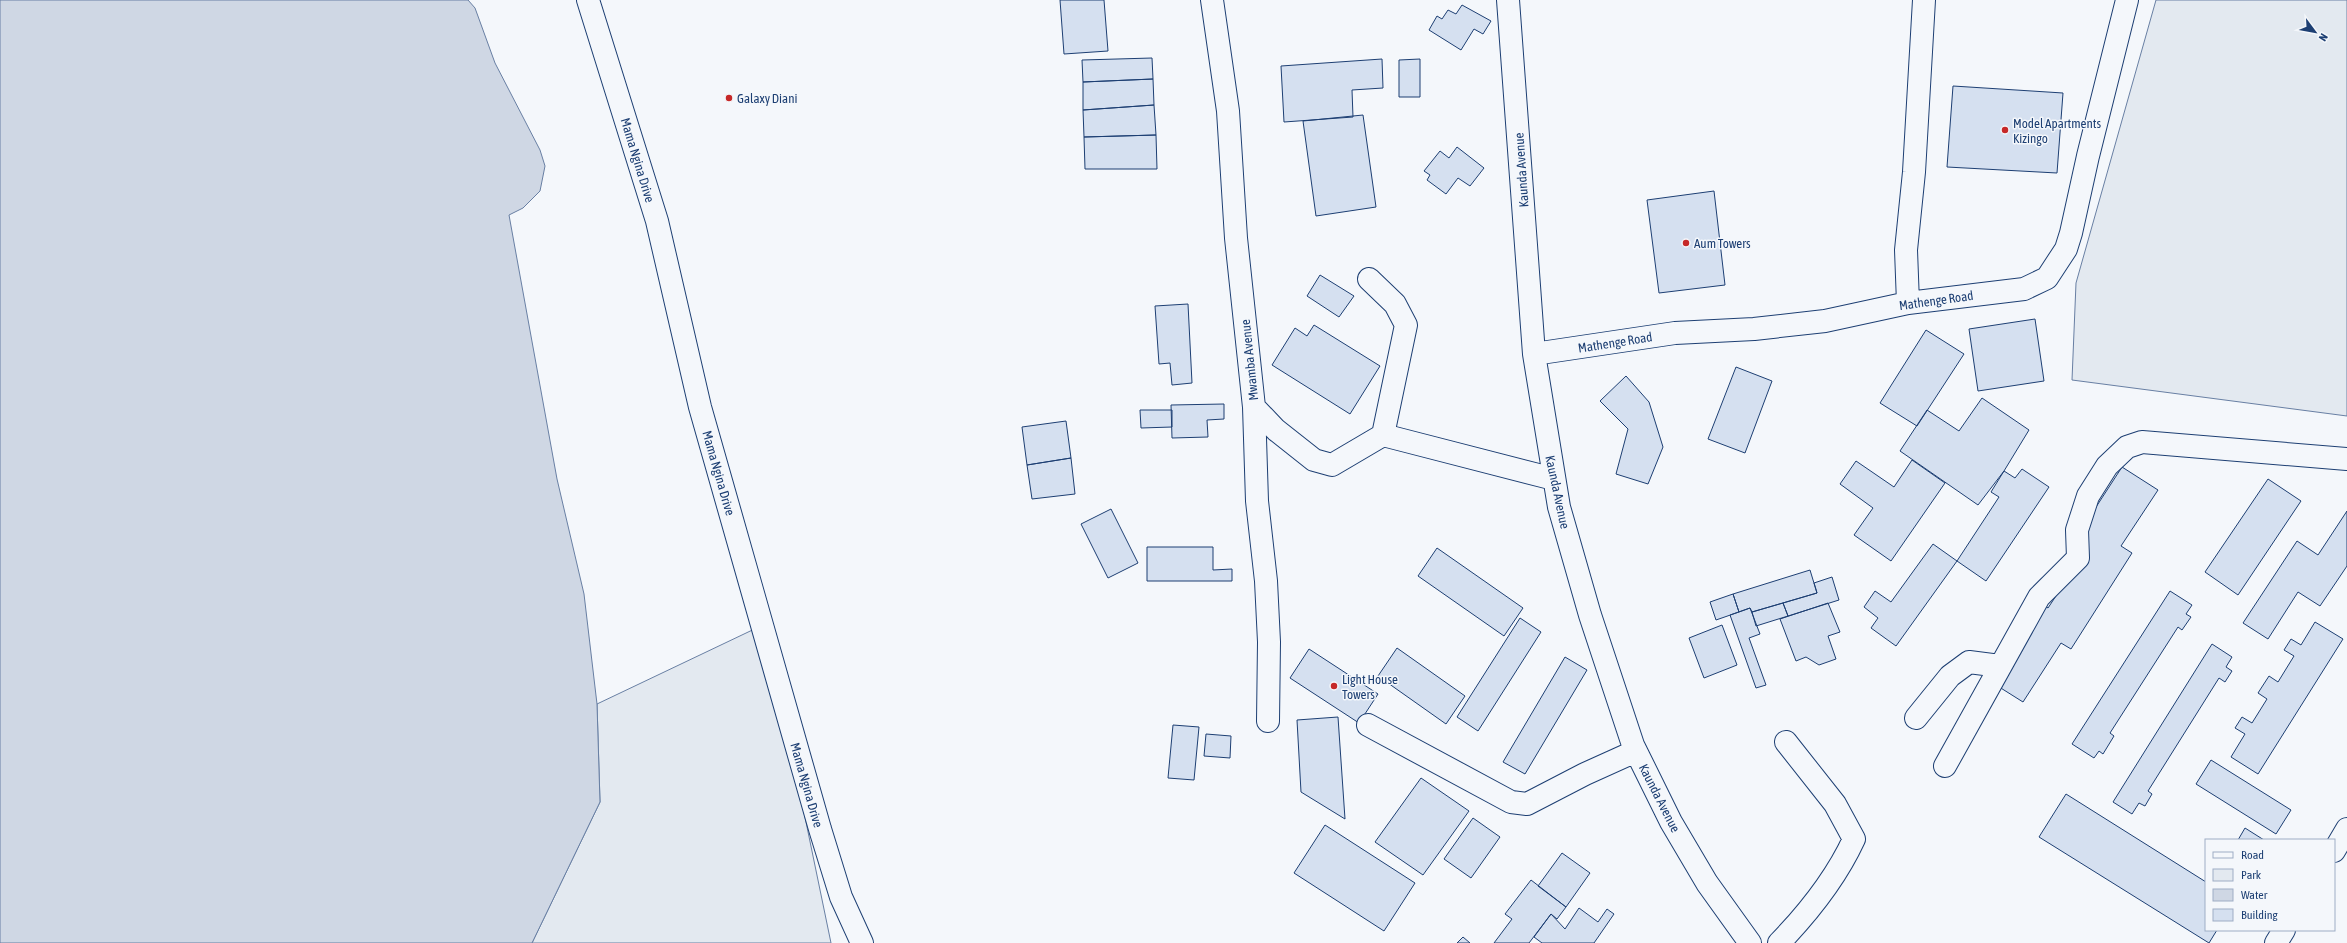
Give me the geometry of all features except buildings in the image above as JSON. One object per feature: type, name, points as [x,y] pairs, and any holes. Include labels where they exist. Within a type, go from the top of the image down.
[{"type":"street","name":"Mama Ngina Drive","points":[[588,0],[657,221],[700,407],[820,829],[841,897],[862,943]]},
{"type":"street","name":"Mwamba Avenue","points":[[1212,0],[1228,111],[1236,238],[1254,407],[1257,501],[1266,581],[1269,634],[1268,721]]},
{"type":"street","name":"Kaunda Avenue","points":[[1508,0],[1534,354],[1554,479],[1560,507],[1590,615],[1636,751],[1683,842],[1708,883],[1750,943]]},
{"type":"street","points":[[1908,303],[1906,250],[1914,164],[1924,0]]},
{"type":"street","name":"Mathenge Road","points":[[1534,354],[1675,333],[1754,328],[1825,321],[1908,303],[2024,289],[2047,278],[2066,249],[2072,233],[2088,156],[2127,0]]},
{"type":"street","points":[[1369,279],[1395,304],[1406,325],[1383,435]]},
{"type":"street","points":[[1254,407],[1276,430],[1314,460],[1332,465],[1383,435],[1554,479]]},
{"type":"street","points":[[1945,766],[2039,598],[2078,558],[2077,530],[2088,496],[2106,466],[2127,447],[2142,442],[2347,459]]},
{"type":"street","points":[[1916,718],[1950,676],[1968,662],[2000,666]]},
{"type":"street","points":[[1368,725],[1511,802],[1527,804],[1584,774],[1636,751]]},
{"type":"street","points":[[1779,943],[1799,922],[1842,865],[1854,839],[1835,804],[1786,742]]},
{"type":"street","points":[[2335,848],[2347,829]]},
{"type":"street","points":[[2276,943],[2283,931]]},
{"type":"green space","points":[[2156,0],[2347,0],[2347,416],[2072,380],[2076,283]]},
{"type":"green space","points":[[765,624],[831,943],[532,943],[600,802],[597,704]]},
{"type":"water","points":[[0,0],[468,0],[475,8],[495,63],[540,150],[545,166],[540,191],[523,208],[509,215],[557,479],[584,594],[597,704],[600,802],[532,943],[0,943]]},
{"type":"place","name":"Galaxy Diani","points":[[729,98]]},
{"type":"place","name":"Model Apartments Kizingo","points":[[2005,130]]},
{"type":"place","name":"Aum Towers","points":[[1686,243]]},
{"type":"place","name":"Light House Towers","points":[[1334,686]]}]
